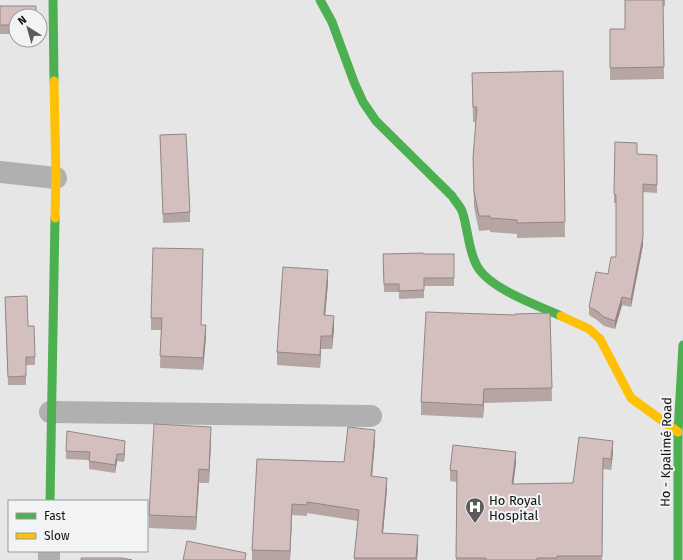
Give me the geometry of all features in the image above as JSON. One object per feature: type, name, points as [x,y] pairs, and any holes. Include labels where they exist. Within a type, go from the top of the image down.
[{"type":"street","points":[[50,500],[50,412],[56,178],[53,0]]},
{"type":"street","points":[[320,0],[332,22],[363,102],[376,120],[452,196],[462,210],[476,265],[486,277],[502,289],[589,328],[600,339],[631,398],[678,432]]},
{"type":"street","points":[[0,172],[56,178]]},
{"type":"street","name":"Ho - Kpalimé Road","points":[[678,560],[678,432],[683,345]]},
{"type":"street","points":[[50,412],[371,416]]},
{"type":"building","points":[[625,0],[663,0],[664,67],[610,68],[610,29],[625,29]]},
{"type":"building","points":[[0,6],[36,6],[36,8],[8,8],[8,25],[0,25]]},
{"type":"building","points":[[563,71],[565,222],[517,223],[517,220],[479,216],[474,192],[473,158],[477,107],[473,107],[472,73]]},
{"type":"building","points":[[186,134],[190,212],[163,214],[160,135]]},
{"type":"building","points":[[615,142],[637,143],[637,154],[657,155],[657,185],[643,184],[643,237],[631,299],[622,297],[615,321],[604,317],[589,307],[596,272],[608,274],[611,257],[616,257],[616,195],[614,194]]},
{"type":"building","points":[[153,248],[203,249],[201,325],[206,325],[203,358],[160,356],[162,318],[151,318]]},
{"type":"building","points":[[383,254],[454,254],[454,278],[424,278],[424,290],[399,291],[399,284],[384,284]]},
{"type":"building","points":[[283,267],[328,270],[324,315],[334,316],[332,336],[321,336],[320,355],[277,352]]},
{"type":"building","points":[[27,296],[28,326],[34,326],[35,357],[26,357],[26,376],[8,377],[5,297]]},
{"type":"building","points":[[426,312],[515,315],[550,313],[552,388],[484,389],[483,405],[421,402]]},
{"type":"building","points":[[154,424],[211,427],[209,470],[199,469],[196,517],[149,515]]},
{"type":"building","points":[[348,427],[375,430],[371,476],[387,478],[382,533],[418,535],[416,558],[354,558],[359,510],[307,502],[307,505],[292,504],[290,551],[252,550],[257,459],[344,462]]},
{"type":"building","points":[[67,431],[125,441],[124,454],[117,454],[115,465],[89,461],[90,452],[66,451]]},
{"type":"building","points":[[579,437],[613,441],[611,459],[603,458],[602,556],[557,556],[557,558],[537,558],[537,560],[485,560],[486,558],[456,558],[457,471],[450,470],[453,445],[516,452],[512,484],[573,483]]},
{"type":"building","points":[[187,541],[246,553],[245,560],[183,560]]},
{"type":"building","points":[[81,558],[122,558],[132,560],[81,560]]},
{"type":"traffic: fast","points":[[53,0],[54,81]]},
{"type":"traffic: fast","points":[[320,0],[332,22],[363,102],[376,121],[452,196],[459,205],[464,218],[473,258],[482,273],[501,288],[526,301],[561,316]]},
{"type":"traffic: fast","points":[[50,500],[55,218]]},
{"type":"traffic: fast","points":[[678,560],[678,432],[683,345]]},
{"type":"traffic: slow","points":[[54,81],[56,178],[55,218]]},
{"type":"traffic: slow","points":[[561,316],[589,329],[600,339],[631,398],[678,432]]},
{"type":"place","name":"Ho Royal Hospital","points":[[475,524]]}]
